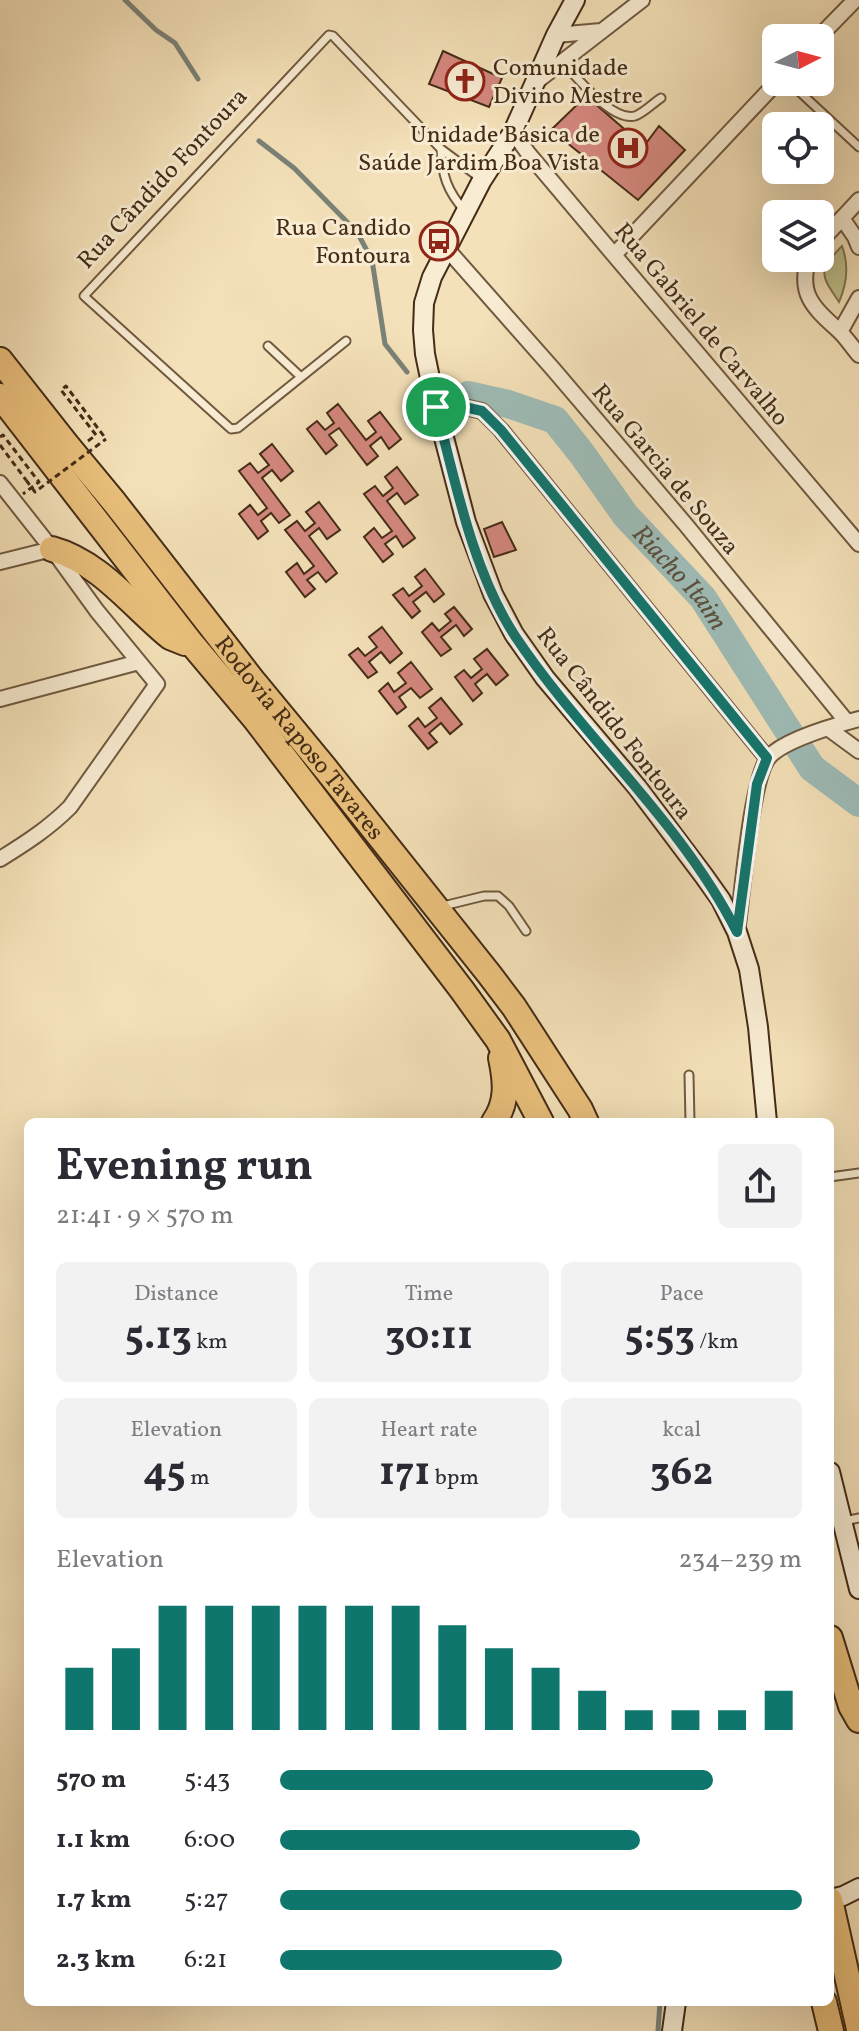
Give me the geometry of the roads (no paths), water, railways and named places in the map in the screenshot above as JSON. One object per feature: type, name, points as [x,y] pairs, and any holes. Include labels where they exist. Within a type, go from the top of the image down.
[{"type":"highway","name":"Rodovia Raposo Tavares","points":[[0,360],[514,1007],[586,1118]]},
{"type":"highway","name":"Rodovia Raposo Tavares","points":[[0,396],[361,855],[462,990],[498,1040],[539,1118]]},
{"type":"highway","points":[[52,549],[89,564],[170,637],[192,644]]},
{"type":"highway","points":[[497,1118],[505,1096],[506,1080],[498,1040]]},
{"type":"highway","points":[[834,1653],[851,1706],[859,1720]]},
{"type":"highway","points":[[844,1896],[840,1945],[859,2029]]},
{"type":"highway","points":[[825,2006],[831,2031]]},
{"type":"main road","name":"Rua Cândido Fontoura","points":[[575,0],[513,132],[482,180],[432,277],[424,303],[425,354],[466,522],[493,594],[514,634],[545,678],[637,787],[704,876],[721,900],[737,932],[749,969],[767,1118]]},
{"type":"main road","points":[[834,1482],[850,1520],[859,1589]]},
{"type":"main road","points":[[672,2031],[675,2006]]},
{"type":"street","points":[[536,83],[642,0]]},
{"type":"street","points":[[832,24],[855,0]]},
{"type":"street","points":[[556,35],[601,31]]},
{"type":"street","points":[[614,255],[764,96]]},
{"type":"street","name":"Rua Gabriel de Carvalho","points":[[513,132],[614,255],[856,534]]},
{"type":"street","points":[[834,227],[859,200]]},
{"type":"street","points":[[842,218],[859,247]]},
{"type":"street","name":"Rua Garcia de Souza","points":[[447,249],[853,721]]},
{"type":"street","points":[[804,272],[808,295],[819,314],[840,332],[859,355]]},
{"type":"street","points":[[840,332],[859,298]]},
{"type":"street","points":[[436,407],[460,406],[482,411],[501,430],[767,758]]},
{"type":"street","points":[[0,483],[157,684],[70,807],[35,838],[0,859]]},
{"type":"street","points":[[0,562],[52,549]]},
{"type":"street","points":[[0,699],[139,662]]},
{"type":"street","points":[[737,932],[757,784],[767,758],[806,736],[853,721]]},
{"type":"street","points":[[829,729],[859,751]]},
{"type":"lane","name":"Rua Cândido Fontoura","points":[[301,377],[234,430],[84,296],[328,36],[331,35],[441,149]]},
{"type":"lane","points":[[562,62],[613,112],[624,117],[637,115],[661,98]]},
{"type":"lane","points":[[804,96],[859,147]]},
{"type":"lane","points":[[441,149],[482,180]]},
{"type":"lane","points":[[441,149],[442,170],[448,186],[465,211]]},
{"type":"lane","points":[[268,346],[301,377],[346,341]]},
{"type":"lane","points":[[436,907],[484,896],[498,896],[526,931]]},
{"type":"lane","points":[[689,1075],[690,1118]]},
{"type":"lane","points":[[834,1176],[859,1173]]},
{"type":"waterway","name":"Riacho Itaim","points":[[125,0],[156,30],[175,43],[198,79]]},
{"type":"waterway","name":"Riacho Itaim","points":[[259,141],[294,168],[357,232],[372,260],[385,344],[407,372]]},
{"type":"waterway","name":"Riacho Itaim","points":[[468,395],[555,420],[626,516],[703,598],[812,768],[859,803]]},
{"type":"waterway","points":[[658,2031],[660,2006]]},
{"type":"place","name":"Comunidade Divino Mestre","points":[[465,81]]},
{"type":"place","name":"Unidade Básica de Saúde Jardim Boa Vista","points":[[628,148]]},
{"type":"place","name":"Rua Candido Fontoura","points":[[439,241]]}]
